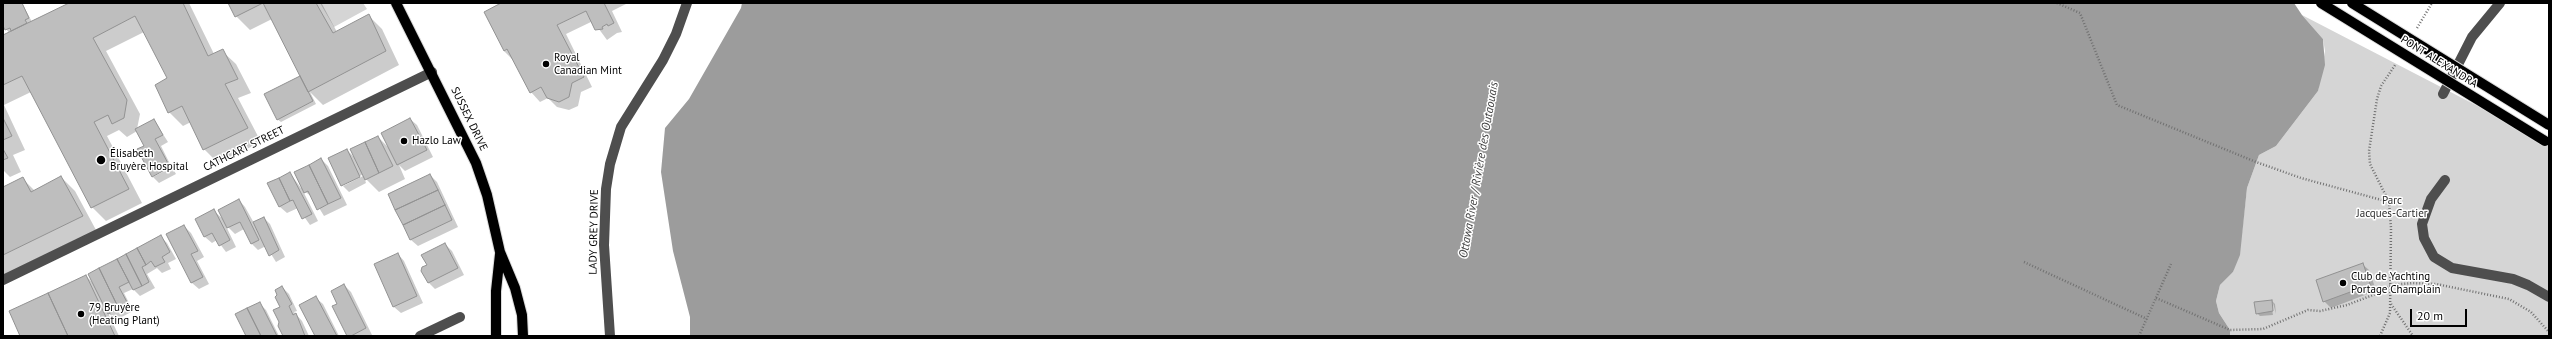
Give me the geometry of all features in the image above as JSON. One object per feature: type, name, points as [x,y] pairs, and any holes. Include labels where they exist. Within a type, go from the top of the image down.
[{"type":"main road","name":"SUSSEX DRIVE","points":[[396,3],[432,72],[476,163],[487,195],[500,252],[515,288],[522,315],[523,336]]},
{"type":"main road","name":"PONT ALEXANDRA","points":[[2321,3],[2547,142]]},
{"type":"main road","points":[[2352,3],[2549,125]]},
{"type":"main road","name":"SUSSEX DRIVE","points":[[496,336],[496,291],[500,252]]},
{"type":"street","name":"LADY GREY DRIVE","points":[[610,336],[604,245],[606,189],[610,164],[622,127],[663,60],[676,34],[687,3]]},
{"type":"street","points":[[2443,94],[2472,37],[2500,3]]},
{"type":"street","name":"CATHCART STREET","points":[[3,280],[432,72]]},
{"type":"street","points":[[2444,180],[2431,199],[2422,224],[2424,238],[2434,257],[2452,268],[2513,279],[2528,285],[2549,297]]},
{"type":"street","points":[[420,336],[460,317]]},
{"type":"path","points":[[2057,3],[2080,14],[2117,105],[2256,162],[2301,178],[2389,202]]},
{"type":"path","points":[[2413,34],[2432,3]]},
{"type":"path","points":[[2380,336],[2387,323],[2391,303],[2391,228],[2389,202],[2370,164],[2370,136],[2381,86],[2399,59]]},
{"type":"path","points":[[2024,262],[2147,319]]},
{"type":"path","points":[[2139,336],[2171,264]]},
{"type":"path","points":[[2156,298],[2230,330],[2263,329],[2308,310],[2320,311],[2347,304],[2378,293],[2391,285],[2413,283],[2436,284],[2509,299],[2531,312],[2549,332]]},
{"type":"path","points":[[2391,303],[2413,336]]},
{"type":"green space","points":[[320,3],[363,3],[367,9],[334,27]]},
{"type":"green space","name":"Parc Jacques-Cartier","points":[[2302,15],[2549,143],[2549,336],[2230,336],[2230,330],[2219,313],[2216,301],[2220,285],[2233,272],[2242,232],[2247,188],[2259,155],[2276,146],[2318,91],[2325,51],[2323,39]]},
{"type":"water","name":"Ottawa River / Rivière des Outaouais","points":[[742,3],[2294,3],[2302,15],[2323,39],[2325,65],[2318,91],[2276,146],[2259,155],[2247,188],[2240,255],[2233,272],[2220,285],[2216,301],[2219,313],[2230,330],[2230,336],[690,336],[690,317],[673,251],[661,172],[665,128],[689,99],[741,8]]},
{"type":"building","points":[[3,3],[22,3],[29,18],[25,20],[27,23],[11,31],[10,28],[5,30],[3,26]]},
{"type":"building","points":[[69,3],[183,3],[208,56],[223,49],[238,79],[225,84],[248,128],[203,150],[182,106],[168,113],[155,85],[167,78],[135,16],[93,38],[127,100],[124,118],[112,124],[108,115],[94,122],[129,189],[91,208],[22,76],[3,85],[3,35]]},
{"type":"building","points":[[228,3],[263,3],[235,17]]},
{"type":"building","points":[[263,3],[316,3],[333,33],[369,14],[386,51],[308,92]]},
{"type":"building","name":"Royal Canadian Mint","points":[[501,3],[604,3],[614,23],[608,26],[607,24],[602,27],[603,29],[595,30],[586,11],[557,25],[584,77],[572,83],[569,97],[559,102],[547,98],[541,87],[530,93],[507,49],[504,51],[484,12]]},
{"type":"building","points":[[300,76],[313,101],[277,120],[264,94]]},
{"type":"building","points":[[3,118],[12,136],[3,140]]},
{"type":"building","name":"Hazlo Law","points":[[410,118],[427,150],[397,165],[381,133]]},
{"type":"building","points":[[154,119],[163,135],[155,139],[170,167],[152,177],[137,149],[144,146],[135,129]]},
{"type":"building","points":[[378,136],[393,166],[379,173],[365,142]]},
{"type":"building","points":[[365,142],[379,173],[365,180],[350,149]]},
{"type":"building","points":[[3,149],[8,158],[3,160]]},
{"type":"building","points":[[347,149],[360,177],[341,186],[328,158]]},
{"type":"building","points":[[321,158],[341,198],[328,204],[309,165]]},
{"type":"building","points":[[309,165],[328,204],[317,210],[308,191],[304,193],[294,172]]},
{"type":"building","points":[[290,172],[312,214],[302,219],[293,200],[290,201],[279,178]]},
{"type":"building","points":[[430,174],[438,190],[395,210],[388,194]]},
{"type":"building","points":[[61,176],[83,216],[3,255],[3,187],[23,177],[31,192]]},
{"type":"building","points":[[279,178],[290,201],[279,207],[267,183]]},
{"type":"building","points":[[438,190],[445,205],[403,225],[395,210]]},
{"type":"building","points":[[239,199],[259,240],[251,244],[240,222],[227,228],[218,210]]},
{"type":"building","points":[[445,205],[452,220],[410,240],[403,225]]},
{"type":"building","points":[[214,209],[230,240],[219,246],[212,233],[204,237],[195,219]]},
{"type":"building","points":[[264,217],[279,250],[269,256],[253,222]]},
{"type":"building","points":[[184,225],[198,251],[191,254],[203,277],[191,283],[166,234]]},
{"type":"building","points":[[161,235],[170,252],[162,257],[165,262],[155,267],[151,261],[146,265],[137,248]]},
{"type":"building","points":[[445,243],[458,268],[428,283],[421,271],[422,267],[427,265],[421,255]]},
{"type":"building","points":[[137,248],[146,265],[142,267],[149,282],[142,286],[126,254]]},
{"type":"building","points":[[398,253],[417,296],[393,307],[374,264]]},
{"type":"building","points":[[126,254],[142,286],[133,290],[117,259]]},
{"type":"building","points":[[117,259],[129,282],[119,287],[128,304],[119,309],[99,268]]},
{"type":"building","name":"Club de Yachting Portage Champlain","points":[[2363,263],[2371,287],[2365,289],[2364,287],[2323,302],[2316,280]]},
{"type":"building","points":[[99,268],[119,309],[108,314],[88,274]]},
{"type":"building","name":"79 Bruyère (Heating Plant)","points":[[86,275],[115,336],[68,336],[48,293]]},
{"type":"building","points":[[344,284],[366,328],[351,336],[347,336],[332,306],[337,304],[331,291]]},
{"type":"building","points":[[282,286],[292,304],[289,306],[293,315],[296,313],[305,336],[283,336],[278,326],[279,322],[273,310],[280,307],[275,297],[277,295],[275,290]]},
{"type":"building","points":[[48,293],[68,336],[20,336],[9,311]]},
{"type":"building","points":[[316,296],[337,336],[315,336],[299,305]]},
{"type":"building","points":[[2272,300],[2273,311],[2256,314],[2254,302]]},
{"type":"building","points":[[260,302],[277,336],[261,336],[247,308]]},
{"type":"building","points":[[247,308],[261,336],[246,336],[235,314]]},
{"type":"place","name":"Royal Canadian Mint","points":[[546,64]]},
{"type":"place","name":"Hazlo Law","points":[[404,141]]},
{"type":"place","name":"Élisabeth Bruyère Hospital","points":[[101,160]]},
{"type":"place","name":"Club de Yachting Portage Champlain","points":[[2343,283]]},
{"type":"place","name":"79 Bruyère (Heating Plant)","points":[[81,314]]}]
